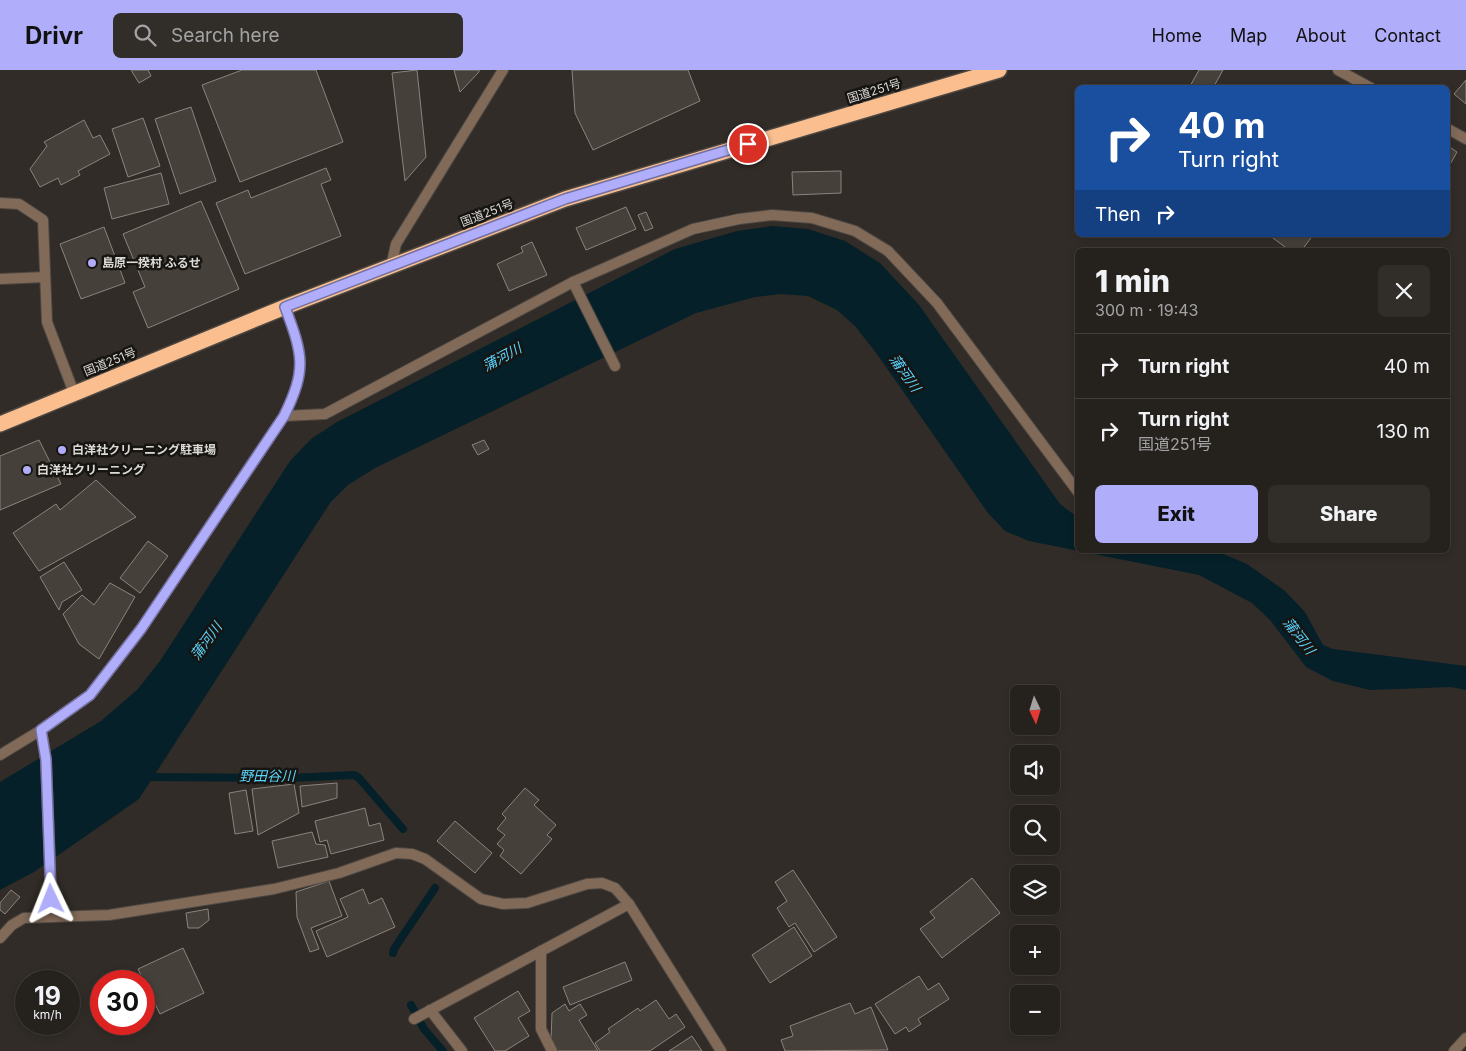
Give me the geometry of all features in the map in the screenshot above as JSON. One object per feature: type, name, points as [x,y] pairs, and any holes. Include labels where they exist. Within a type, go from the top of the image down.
[{"type":"highway","name":"国道251号","points":[[0,424],[285,307],[565,199],[999,70]]},
{"type":"street","points":[[391,267],[396,244],[503,70]]},
{"type":"street","points":[[1338,70],[1366,85]]},
{"type":"street","points":[[1450,130],[1466,139]]},
{"type":"street","points":[[0,203],[18,204],[43,220],[47,322],[74,393]]},
{"type":"street","points":[[284,416],[326,414],[575,285],[693,229],[739,219],[772,215],[812,218],[855,231],[888,251],[937,303],[1075,488]]},
{"type":"street","points":[[0,279],[45,277]]},
{"type":"street","points":[[575,285],[613,361]]},
{"type":"street","points":[[0,755],[41,730],[90,695],[141,629],[284,416],[294,395],[299,378],[300,360],[297,340],[285,307]]},
{"type":"street","points":[[41,730],[46,760],[52,916]]},
{"type":"street","points":[[0,938],[12,925],[24,918],[109,915],[274,889],[339,872],[396,854],[412,854],[425,859],[481,899],[503,904],[528,903],[587,884],[602,883],[615,888],[629,904],[721,1051]]},
{"type":"street","points":[[462,1051],[422,1014],[629,904]]},
{"type":"street","points":[[541,951],[541,1029],[552,1051]]},
{"type":"street","points":[[1454,1051],[1466,1038]]},
{"type":"water","name":"蒲河川","points":[[772,226],[808,229],[845,241],[880,263],[919,305],[1060,504],[1075,515],[1075,550],[1029,541],[1005,531],[988,513],[877,354],[855,326],[837,310],[808,296],[780,294],[755,297],[696,313],[375,468],[348,485],[330,503],[139,799],[34,872],[0,890],[0,782],[101,721],[138,689],[160,661],[290,461],[311,439],[337,422],[675,249],[737,231]]},
{"type":"water","name":"蒲河川","points":[[1089,553],[1221,553],[1247,564],[1285,591],[1305,612],[1323,645],[1333,649],[1466,666],[1466,690],[1451,687],[1370,690],[1333,681],[1306,667],[1270,620],[1252,603],[1199,575]]},
{"type":"building","points":[[131,70],[148,70],[151,76],[139,83]]},
{"type":"building","points":[[242,70],[316,70],[343,142],[240,182],[202,85]]},
{"type":"building","points":[[417,70],[426,157],[405,181],[392,73]]},
{"type":"building","points":[[454,70],[479,70],[479,72],[460,92]]},
{"type":"building","points":[[572,70],[688,70],[700,101],[593,150],[575,113]]},
{"type":"building","points":[[1199,70],[1223,70],[1215,85],[1191,85]]},
{"type":"building","points":[[1466,80],[1466,104],[1454,94]]},
{"type":"building","points":[[191,107],[216,181],[180,194],[155,119]]},
{"type":"building","points":[[143,118],[160,166],[128,177],[112,129]]},
{"type":"building","points":[[84,120],[93,138],[100,135],[110,154],[78,171],[80,175],[61,185],[58,178],[40,187],[30,169],[47,146],[44,142]]},
{"type":"building","points":[[1450,147],[1457,152],[1450,164]]},
{"type":"building","points":[[326,168],[331,180],[321,184],[341,236],[245,274],[216,203],[248,190],[251,198]]},
{"type":"building","points":[[841,171],[841,193],[793,195],[792,172]]},
{"type":"building","points":[[161,173],[169,204],[112,219],[104,188]]},
{"type":"building","points":[[201,201],[239,289],[148,328],[133,292],[145,287],[123,234]]},
{"type":"building","points":[[626,207],[636,229],[586,250],[576,228]]},
{"type":"building","points":[[646,212],[653,228],[645,231],[638,215]]},
{"type":"building","name":"島原一揆村 ふるせ","points":[[104,227],[125,283],[81,299],[60,244]]},
{"type":"building","points":[[1272,237],[1312,237],[1303,248],[1286,248]]},
{"type":"building","points":[[532,242],[547,275],[509,291],[497,264],[523,252],[521,247]]},
{"type":"building","name":"白洋社クリーニング","points":[[39,440],[61,484],[0,510],[0,456]]},
{"type":"building","points":[[484,440],[489,449],[478,455],[472,445]]},
{"type":"building","points":[[96,480],[136,517],[39,571],[13,533],[56,504],[60,510]]},
{"type":"building","points":[[148,541],[168,556],[140,593],[120,578]]},
{"type":"building","points":[[64,562],[82,590],[62,602],[59,610],[40,577]]},
{"type":"building","points":[[110,583],[135,597],[99,659],[79,644],[63,614],[82,595],[94,605]]},
{"type":"building","points":[[337,783],[337,798],[302,807],[300,786]]},
{"type":"building","points":[[294,784],[299,813],[258,835],[252,789]]},
{"type":"building","points":[[525,788],[539,800],[534,805],[556,825],[547,835],[552,839],[521,874],[500,856],[504,850],[497,844],[505,835],[497,829],[506,818],[502,814]]},
{"type":"building","points":[[246,790],[253,831],[235,834],[229,793]]},
{"type":"building","points":[[365,808],[369,826],[380,823],[384,840],[331,854],[327,840],[320,842],[315,821]]},
{"type":"building","points":[[455,821],[492,853],[475,873],[437,841]]},
{"type":"building","points":[[312,832],[316,844],[325,845],[328,857],[278,868],[272,841]]},
{"type":"building","points":[[793,870],[837,937],[814,952],[795,923],[789,927],[777,908],[787,901],[775,882]]},
{"type":"building","points":[[972,878],[1000,913],[942,958],[920,929],[935,918],[930,912]]},
{"type":"building","points":[[329,881],[342,916],[311,928],[319,949],[310,952],[297,917],[296,892]]},
{"type":"building","points":[[363,889],[369,904],[382,898],[395,927],[327,957],[316,931],[348,917],[340,899]]},
{"type":"building","points":[[11,890],[20,897],[5,914],[0,910],[0,903]]},
{"type":"building","points":[[208,909],[209,920],[199,928],[188,928],[186,913]]},
{"type":"building","points":[[794,927],[812,956],[770,983],[752,955]]},
{"type":"building","points":[[183,948],[204,993],[160,1014],[155,1004],[155,970],[138,969]]},
{"type":"building","points":[[625,962],[632,980],[570,1005],[563,987]]},
{"type":"building","points":[[919,976],[928,990],[939,983],[949,999],[918,1019],[921,1024],[909,1032],[906,1027],[895,1034],[875,1004]]},
{"type":"building","points":[[518,991],[530,1011],[518,1018],[529,1036],[505,1051],[495,1051],[474,1018]]},
{"type":"building","points":[[656,1000],[669,1019],[676,1014],[685,1027],[650,1051],[600,1051],[595,1043],[610,1032],[608,1029],[638,1008],[640,1011]]},
{"type":"building","points":[[850,1003],[855,1014],[871,1007],[888,1050],[785,1051],[781,1040],[793,1036],[790,1026]]},
{"type":"building","points":[[565,1004],[569,1011],[580,1004],[587,1015],[579,1020],[598,1051],[557,1051],[551,1042],[552,1013]]},
{"type":"building","points":[[692,1036],[702,1051],[669,1051]]},
{"type":"waterway","name":"野田谷川","points":[[144,777],[290,778],[354,775],[359,778],[403,829]]},
{"type":"waterway","name":"野田谷川","points":[[393,953],[435,888]]},
{"type":"waterway","name":"野田谷川","points":[[411,1005],[424,1029],[443,1051]]},
{"type":"place","name":"島原一揆村 ふるせ","points":[[92,263]]},
{"type":"place","name":"白洋社クリーニング駐車場","points":[[62,450]]},
{"type":"place","name":"白洋社クリーニング","points":[[27,470]]},
{"type":"route","points":[[51,899],[46,760],[41,730],[90,695],[141,629],[284,416],[294,395],[299,378],[300,360],[297,340],[285,307],[565,199],[748,144]]}]
